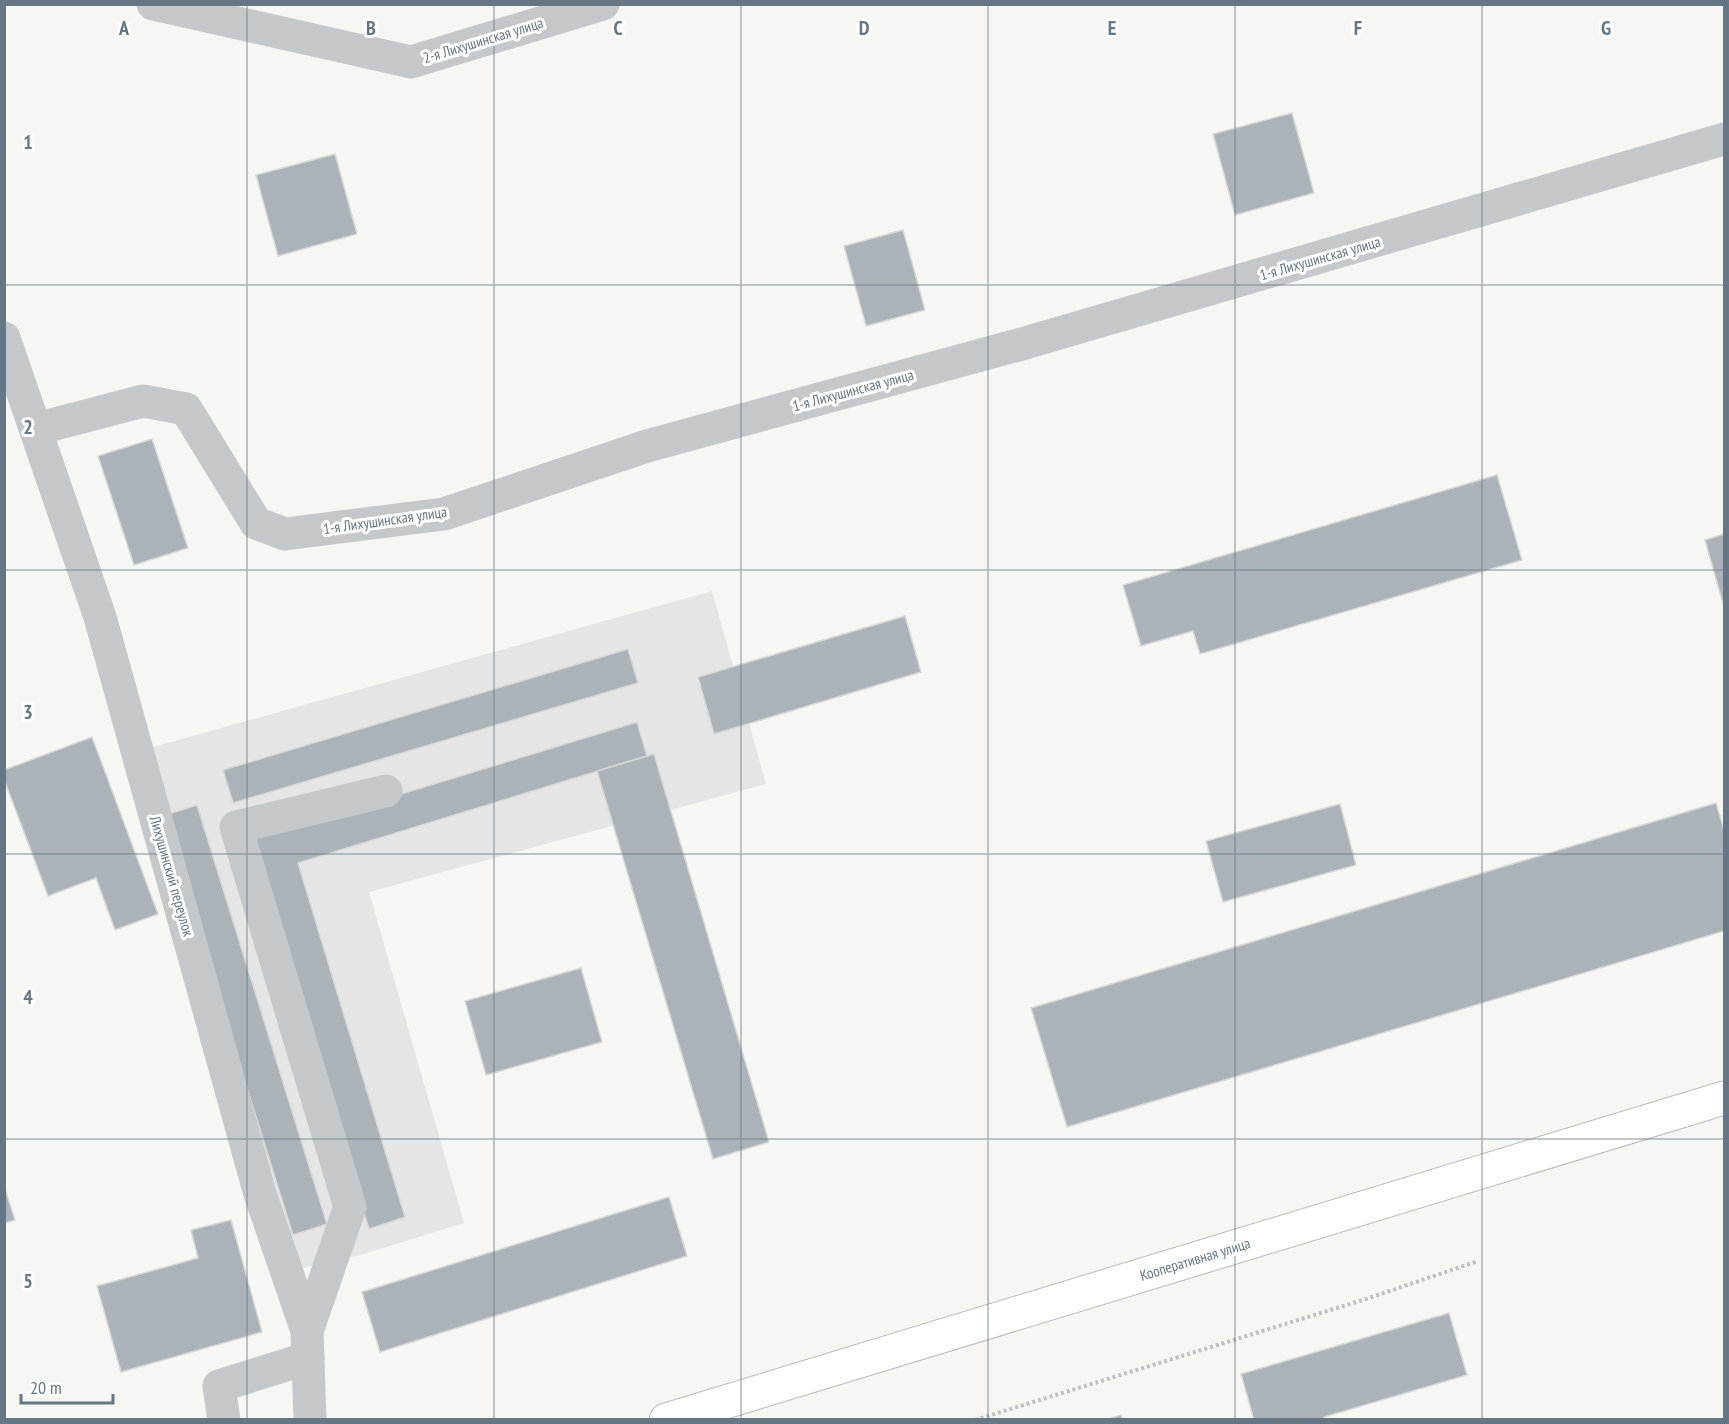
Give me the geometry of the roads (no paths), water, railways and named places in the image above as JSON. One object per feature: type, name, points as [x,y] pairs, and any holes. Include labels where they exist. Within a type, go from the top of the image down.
[{"type":"main road","name":"Кооперативная улица","points":[[666,1419],[1725,1098]]},
{"type":"street","name":"2-я Лихушинская улица","points":[[153,4],[411,62],[603,4]]},
{"type":"street","name":"1-я Лихушинская улица","points":[[36,429],[143,401],[186,409],[256,523],[285,534],[444,514],[647,446],[1018,345],[1725,139]]},
{"type":"street","name":"Лихушинский переулок","points":[[4,338],[100,617],[260,1194],[307,1345],[310,1419]]},
{"type":"street","points":[[225,1419],[219,1386],[307,1345],[350,1207],[236,827],[386,791]]}]
